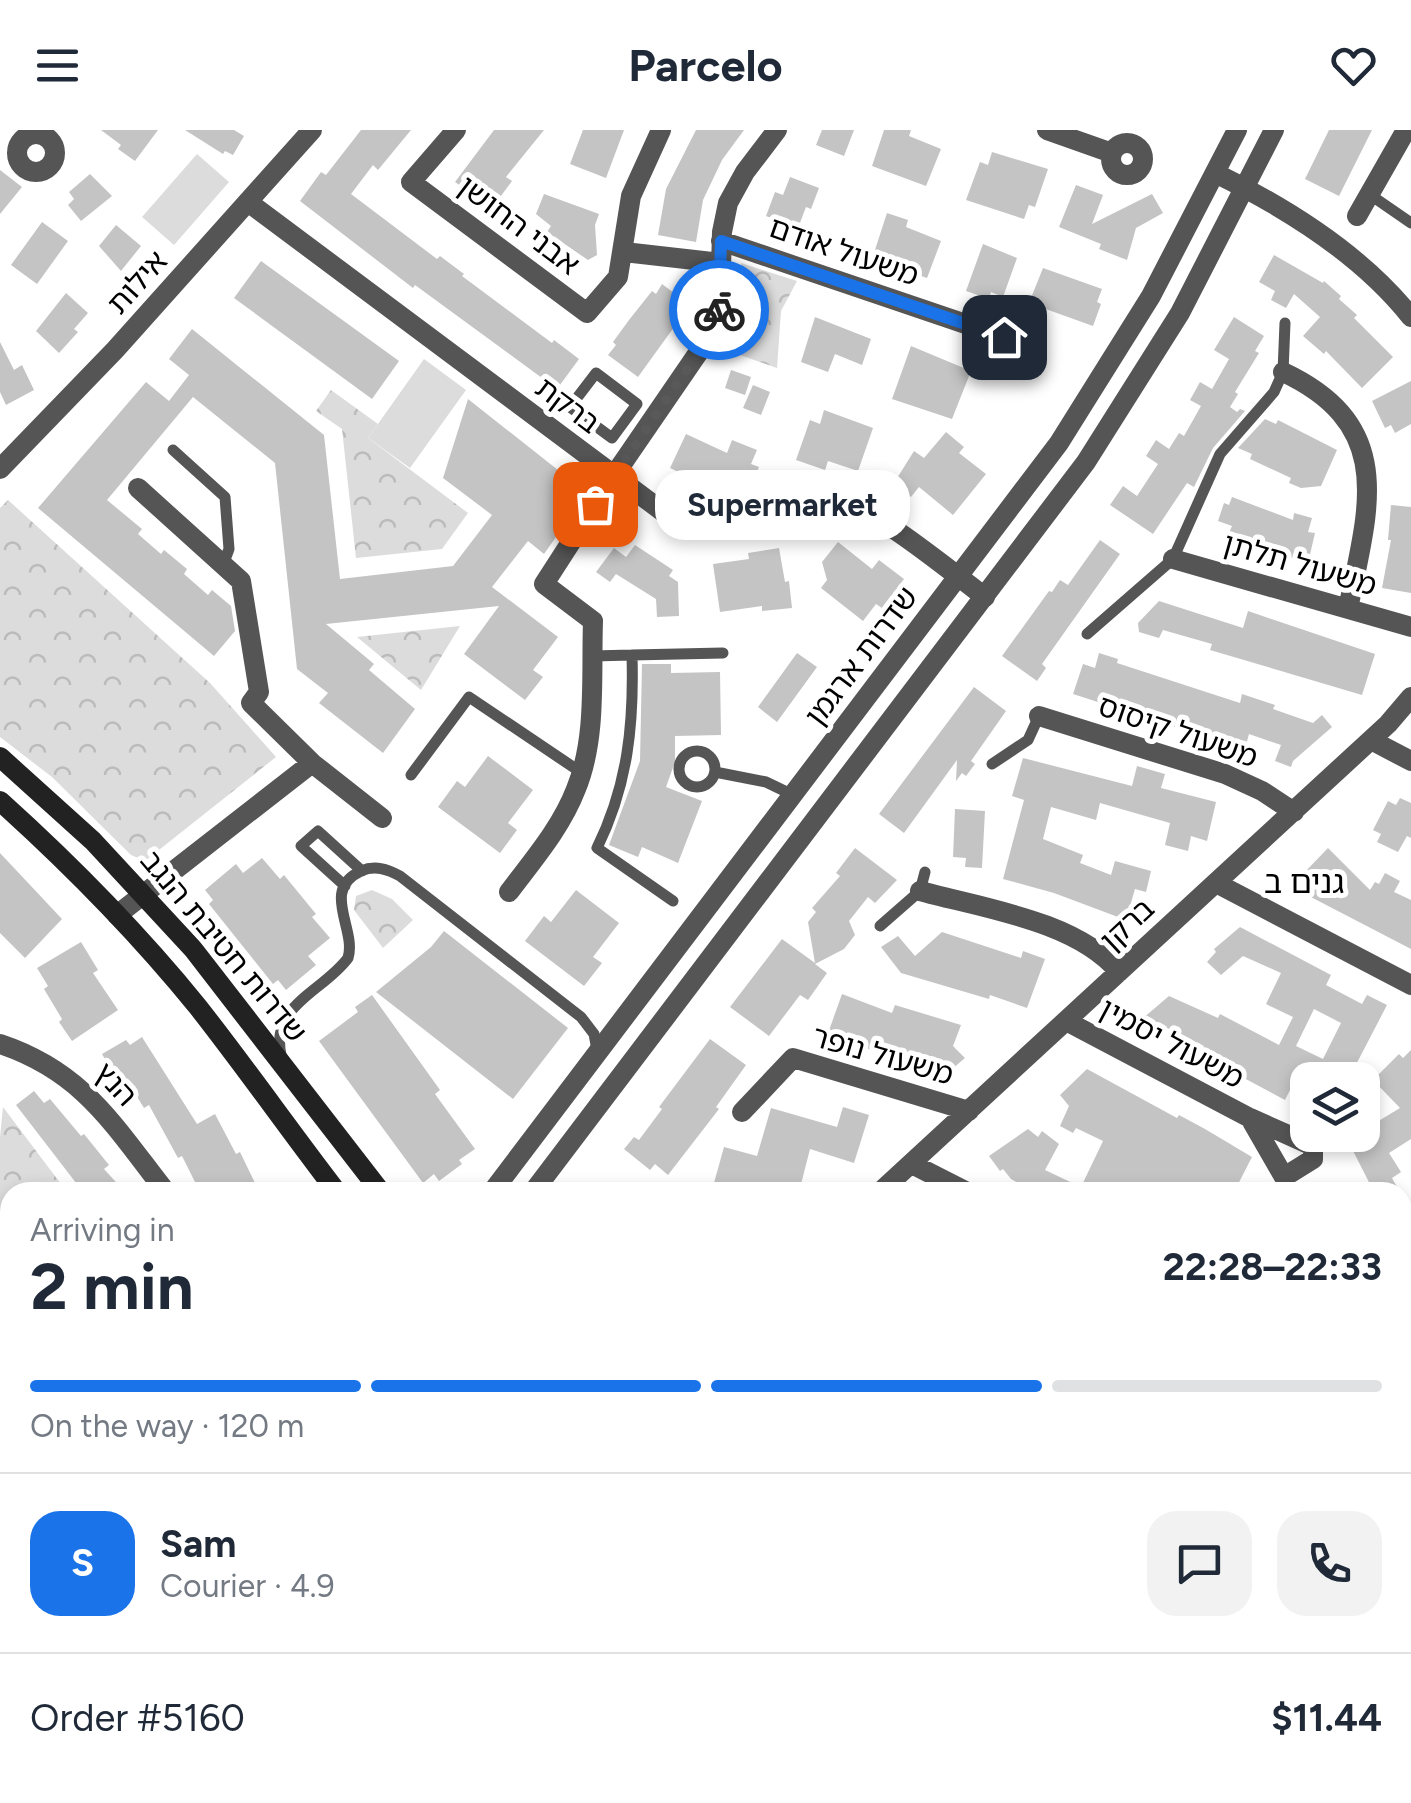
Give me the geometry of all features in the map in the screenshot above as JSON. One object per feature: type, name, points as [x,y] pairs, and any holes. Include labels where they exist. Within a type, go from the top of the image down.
[{"type":"main road","name":"שדרות חטיבת הנגב","points":[[0,757],[93,841],[144,894],[221,982],[373,1182]]},
{"type":"main road","name":"שדרות חטיבת הנגב","points":[[0,802],[117,914],[212,1026],[329,1182]]},
{"type":"street","name":"אילות","points":[[2,464],[116,350],[312,130]]},
{"type":"street","name":"אבני החושן","points":[[456,130],[411,182],[587,313],[618,276],[624,252]]},
{"type":"street","points":[[661,130],[632,196],[624,252],[721,263]]},
{"type":"street","points":[[509,892],[556,827],[582,773],[590,722],[592,621],[544,584],[612,477],[710,337],[720,304],[721,241],[732,193],[777,130]]},
{"type":"street","points":[[1048,130],[1112,153]]},
{"type":"street","name":"שדרות ארגמן","points":[[500,1182],[1040,470],[1097,386],[1159,282],[1237,130]]},
{"type":"street","name":"שדרות ארגמן","points":[[542,1182],[1066,490],[1125,404],[1180,313],[1274,130]]},
{"type":"street","points":[[1357,216],[1406,130]]},
{"type":"street","points":[[1215,173],[1314,231],[1354,260],[1389,290],[1411,316]]},
{"type":"street","name":"ברקת","points":[[248,202],[666,514],[694,523],[738,522],[811,502],[842,501],[869,513],[985,597]]},
{"type":"street","name":"משעול אודם","points":[[721,241],[1004,337]]},
{"type":"street","points":[[1283,372],[1316,390],[1333,405],[1359,442],[1366,465],[1366,519],[1348,609]]},
{"type":"street","points":[[138,488],[241,581],[259,692],[251,703],[312,763],[382,818]]},
{"type":"street","name":"משעול תלתן","points":[[1173,559],[1411,627]]},
{"type":"street","name":"ברקן","points":[[891,1182],[1294,812],[1411,697]]},
{"type":"street","name":"משעול קיסוס","points":[[1039,716],[1225,774],[1294,812]]},
{"type":"street","points":[[1371,740],[1411,761]]},
{"type":"street","points":[[117,914],[312,763]]},
{"type":"street","points":[[922,882],[1075,936],[1097,949],[1119,972]]},
{"type":"street","points":[[1216,883],[1411,985]]},
{"type":"street","name":"משעול יסמין","points":[[1066,1021],[1250,1118]]},
{"type":"street","name":"הנץ","points":[[0,1044],[50,1066],[80,1087],[158,1182]]},
{"type":"street","name":"משעול נופר","points":[[742,1112],[793,1058],[969,1111]]},
{"type":"street","points":[[912,1164],[947,1182]]},
{"type":"lane","points":[[1369,194],[1411,224]]},
{"type":"lane","points":[[1087,634],[1173,559],[1220,454],[1274,392],[1283,372],[1285,323]]},
{"type":"lane","points":[[596,373],[637,404],[612,438],[586,419],[570,407],[596,373]]},
{"type":"lane","points":[[568,442],[586,419]]},
{"type":"lane","points":[[173,450],[225,497],[229,548],[223,564]]},
{"type":"lane","points":[[592,656],[723,653]]},
{"type":"lane","points":[[632,655],[629,754],[618,801],[597,848],[672,901]]},
{"type":"lane","points":[[410,775],[469,696],[582,773]]},
{"type":"lane","points":[[992,764],[1028,740],[1039,716]]},
{"type":"lane","points":[[716,772],[766,782],[793,795]]},
{"type":"lane","points":[[345,886],[301,846],[318,831],[362,871]]},
{"type":"lane","points":[[284,1063],[279,1043],[288,1014],[338,970],[350,952],[350,939],[339,908],[345,886],[362,871],[387,869],[581,1017],[594,1034],[598,1052]]},
{"type":"lane","points":[[880,926],[922,882]]},
{"type":"green space","points":[[197,154],[229,182],[174,245],[142,217]]},
{"type":"green space","points":[[741,263],[797,281],[781,311],[777,368],[726,350],[740,332]]},
{"type":"green space","points":[[424,359],[466,390],[410,468],[368,438]]},
{"type":"green space","points":[[331,390],[378,424],[368,438],[468,513],[442,549],[356,558],[342,429],[316,411]]},
{"type":"green space","points":[[8,500],[210,683],[276,757],[145,861],[131,855],[52,777],[0,737],[0,508]]},
{"type":"green space","points":[[460,626],[421,690],[357,637]]},
{"type":"green space","points":[[372,890],[392,899],[413,920],[383,948],[354,910],[356,896]]},
{"type":"green space","points":[[3,1107],[59,1182],[0,1182]]},
{"type":"building","points":[[101,130],[158,130],[135,161]]},
{"type":"building","points":[[185,130],[234,130],[244,136],[233,155],[225,151],[223,154]]},
{"type":"building","points":[[361,130],[411,130],[378,170],[373,165],[351,194],[579,359],[557,389],[415,285],[413,288],[300,201]]},
{"type":"building","points":[[494,130],[544,130],[506,177],[512,181],[492,208],[455,182]]},
{"type":"building","points":[[583,130],[624,130],[606,178],[570,164]]},
{"type":"building","points":[[696,130],[744,130],[722,160],[703,200],[696,242],[658,235],[666,189]]},
{"type":"building","points":[[822,130],[854,130],[844,156],[816,145]]},
{"type":"building","points":[[884,130],[911,130],[909,136],[941,149],[926,186],[872,166]]},
{"type":"building","points":[[1329,130],[1372,130],[1339,196],[1305,179]]},
{"type":"building","points":[[992,152],[1048,169],[1035,207],[1029,205],[1024,219],[966,200],[980,162],[988,165]]},
{"type":"building","points":[[0,170],[22,187],[0,214]]},
{"type":"building","points":[[90,174],[112,196],[81,221],[68,205],[74,199],[69,192]]},
{"type":"building","points":[[790,177],[819,188],[798,228],[766,216],[775,192],[783,195]]},
{"type":"building","points":[[1076,185],[1103,195],[1092,224],[1152,194],[1163,213],[1136,228],[1127,260],[1099,249],[1101,244],[1059,227]]},
{"type":"building","points":[[544,194],[599,214],[595,225],[597,255],[588,260],[547,232],[551,226],[536,214]]},
{"type":"building","points":[[887,213],[908,220],[906,227],[941,241],[927,278],[872,259]]},
{"type":"building","points":[[42,222],[68,241],[37,284],[11,265]]},
{"type":"building","points":[[116,225],[141,246],[121,271],[99,246]]},
{"type":"building","points":[[983,244],[1017,258],[1003,297],[991,292],[989,299],[966,291]]},
{"type":"building","points":[[1274,255],[1324,281],[1393,357],[1362,388],[1326,351],[1324,354],[1303,336],[1320,317],[1294,294],[1286,308],[1271,300],[1275,291],[1259,282]]},
{"type":"building","points":[[261,261],[399,361],[372,399],[234,298]]},
{"type":"building","points":[[1043,268],[1102,289],[1093,326],[1029,303]]},
{"type":"building","points":[[662,284],[690,305],[638,377],[608,355],[629,320]]},
{"type":"building","points":[[66,293],[88,313],[74,329],[78,332],[59,353],[36,331]]},
{"type":"building","points":[[815,317],[871,339],[862,365],[835,354],[828,372],[801,362]]},
{"type":"building","points":[[1234,317],[1264,336],[1230,407],[1237,412],[1245,411],[1213,448],[1194,487],[1187,483],[1153,534],[1110,505],[1123,486],[1137,496],[1158,464],[1146,456],[1156,440],[1169,449],[1179,433],[1184,436],[1201,406],[1190,400],[1200,382],[1212,389],[1229,359],[1214,350]]},
{"type":"building","points":[[192,329],[324,435],[340,579],[453,566],[492,515],[443,478],[468,399],[587,493],[544,554],[528,541],[492,587],[558,637],[533,670],[543,677],[525,700],[464,654],[499,606],[326,624],[374,664],[369,670],[415,709],[383,753],[319,703],[328,693],[297,669],[275,463],[193,397],[107,500],[142,529],[138,534],[161,554],[164,550],[187,569],[184,574],[208,595],[212,590],[231,606],[235,631],[214,656],[38,508],[146,382],[169,401],[189,375],[169,359]]},
{"type":"building","points":[[0,342],[14,370],[22,365],[34,390],[6,405],[0,392]]},
{"type":"building","points":[[911,346],[971,371],[952,419],[892,399]]},
{"type":"building","points":[[731,370],[751,377],[745,395],[725,388]]},
{"type":"building","points":[[1411,381],[1411,424],[1395,433],[1391,425],[1385,428],[1372,401]]},
{"type":"building","points":[[753,385],[770,392],[761,415],[743,408]]},
{"type":"building","points":[[824,410],[873,428],[858,471],[828,461],[825,470],[796,460],[810,420],[820,424]]},
{"type":"building","points":[[1265,419],[1276,424],[1278,420],[1337,450],[1321,486],[1301,488],[1289,483],[1291,478],[1250,459],[1252,454],[1238,448]]},
{"type":"building","points":[[946,432],[964,447],[959,453],[986,474],[953,515],[919,487],[911,497],[894,483],[914,451],[924,458]]},
{"type":"building","points":[[686,434],[727,453],[732,440],[757,450],[751,464],[759,467],[750,491],[744,489],[739,501],[683,479],[685,475],[670,468]]},
{"type":"building","points":[[1232,497],[1293,520],[1294,513],[1312,518],[1308,532],[1315,533],[1308,563],[1227,537],[1232,526],[1218,521],[1224,503],[1229,505]]},
{"type":"building","points":[[1391,505],[1411,507],[1411,593],[1382,588],[1391,540]]},
{"type":"building","points":[[1100,540],[1120,554],[1042,664],[1046,668],[1037,681],[1002,656],[1049,591],[1060,580],[1068,585]]},
{"type":"building","points":[[838,542],[872,569],[879,560],[904,579],[882,608],[876,604],[863,621],[821,588],[827,580],[822,562]]},
{"type":"building","points":[[635,545],[673,570],[669,576],[678,582],[679,616],[657,617],[656,599],[616,574],[610,582],[596,572],[614,548],[626,557]]},
{"type":"building","points":[[779,548],[792,608],[762,611],[762,606],[720,612],[713,564],[749,559],[748,553]]},
{"type":"building","points":[[1159,601],[1243,628],[1248,611],[1375,654],[1362,695],[1210,650],[1212,644],[1163,630],[1159,638],[1139,632],[1138,623]]},
{"type":"building","points":[[797,653],[817,667],[777,722],[758,707]]},
{"type":"building","points":[[1099,653],[1118,659],[1117,663],[1240,703],[1242,694],[1313,723],[1322,715],[1332,727],[1291,767],[1275,761],[1281,745],[1249,734],[1246,745],[1208,733],[1206,737],[1073,694],[1083,664],[1095,668]]},
{"type":"building","points":[[642,664],[671,664],[671,673],[720,672],[721,735],[675,736],[675,762],[666,787],[702,801],[678,863],[642,847],[638,857],[609,845],[640,761]]},
{"type":"building","points":[[974,687],[1006,711],[971,761],[975,764],[966,776],[962,773],[956,781],[957,760],[904,833],[879,814]]},
{"type":"building","points":[[488,756],[533,790],[508,823],[517,830],[500,853],[438,807],[457,781],[465,787]]},
{"type":"building","points":[[1023,758],[1132,786],[1137,766],[1165,774],[1161,788],[1216,802],[1207,841],[1191,836],[1188,851],[1165,845],[1170,823],[1100,803],[1096,820],[1051,807],[1043,839],[1083,855],[1080,863],[1111,875],[1115,861],[1151,871],[1146,892],[1135,889],[1126,920],[1003,879],[1024,800],[1012,796]]},
{"type":"building","points":[[1400,798],[1411,803],[1411,838],[1407,836],[1398,852],[1377,842],[1381,834],[1373,830],[1388,801],[1396,805]]},
{"type":"building","points":[[955,809],[985,811],[982,868],[965,867],[966,858],[953,857]]},
{"type":"building","points":[[855,848],[897,880],[875,903],[868,897],[849,921],[855,935],[844,949],[815,964],[827,973],[808,1000],[800,995],[769,1036],[730,1007],[782,939],[815,963],[808,922],[816,912],[812,908],[840,876],[836,873]]},
{"type":"building","points":[[1328,848],[1370,890],[1385,873],[1400,881],[1394,892],[1411,900],[1411,949],[1307,895],[1312,888],[1302,875]]},
{"type":"building","points":[[0,853],[62,919],[25,958],[0,933]]},
{"type":"building","points":[[262,858],[280,879],[284,875],[330,938],[308,956],[316,965],[286,990],[278,980],[273,984],[209,904],[213,900],[205,890],[236,864],[243,873]]},
{"type":"building","points":[[576,890],[619,923],[593,957],[602,963],[584,986],[525,941],[544,916],[551,922]]},
{"type":"building","points":[[1240,927],[1331,975],[1326,985],[1362,1004],[1367,995],[1387,1005],[1357,1062],[1290,1062],[1290,1090],[1285,1100],[1199,1054],[1204,1046],[1165,1027],[1158,1036],[1142,1019],[1169,996],[1218,1018],[1220,1014],[1279,1045],[1293,1017],[1266,1004],[1281,973],[1243,956],[1221,975],[1207,962],[1216,952],[1214,949]],"holes":[[[1314,1009],[1341,1023],[1323,1059],[1296,1046]]]},
{"type":"building","points":[[444,931],[568,1028],[513,1099],[376,992],[431,947]]},
{"type":"building","points":[[942,932],[1021,958],[1023,951],[1045,959],[1027,1008],[901,973],[881,947],[898,936],[915,956]]},
{"type":"building","points":[[81,942],[98,970],[93,973],[118,1010],[72,1041],[59,1022],[62,1019],[37,968]]},
{"type":"building","points":[[842,994],[892,1013],[895,1005],[961,1025],[953,1046],[965,1058],[945,1075],[860,1046],[858,1051],[826,1039]]},
{"type":"building","points":[[372,995],[440,1090],[435,1094],[475,1149],[439,1181],[434,1174],[422,1182],[319,1041],[358,1012],[355,1007]]},
{"type":"building","points":[[142,1037],[197,1124],[215,1114],[255,1182],[195,1182],[149,1105],[144,1108],[123,1074],[113,1073],[102,1054],[126,1040],[130,1045]]},
{"type":"building","points":[[710,1039],[746,1065],[716,1107],[719,1109],[668,1175],[655,1164],[650,1170],[624,1149],[634,1137],[639,1140]]},
{"type":"building","points":[[1411,1050],[1411,1139],[1389,1153],[1401,1172],[1392,1178],[1394,1182],[1369,1182],[1354,1152],[1380,1152],[1380,1120],[1400,1108],[1380,1087],[1380,1073],[1399,1054],[1403,1058]]},
{"type":"building","points":[[1087,1069],[1252,1157],[1239,1182],[1083,1182],[1103,1141],[1076,1128],[1073,1133],[1060,1126],[1069,1106],[1060,1095]]},
{"type":"building","points":[[34,1091],[44,1103],[50,1099],[109,1165],[104,1169],[116,1182],[75,1182],[16,1105]]},
{"type":"building","points":[[843,1107],[869,1115],[854,1163],[810,1149],[802,1182],[714,1182],[724,1147],[757,1156],[771,1108],[837,1127]]},
{"type":"building","points":[[1028,1129],[1038,1137],[1042,1131],[1059,1144],[1045,1170],[1070,1182],[1016,1182],[1003,1169],[1000,1171],[989,1156]]},
{"type":"way so far","points":[[595,504],[706,342],[719,310]]},
{"type":"place","name":"Supermarket","points":[[595,504]]},
{"type":"district","name":"גנים ב","points":[[1304,882]]},
{"type":"route","points":[[719,310],[721,241],[1004,337]]}]
